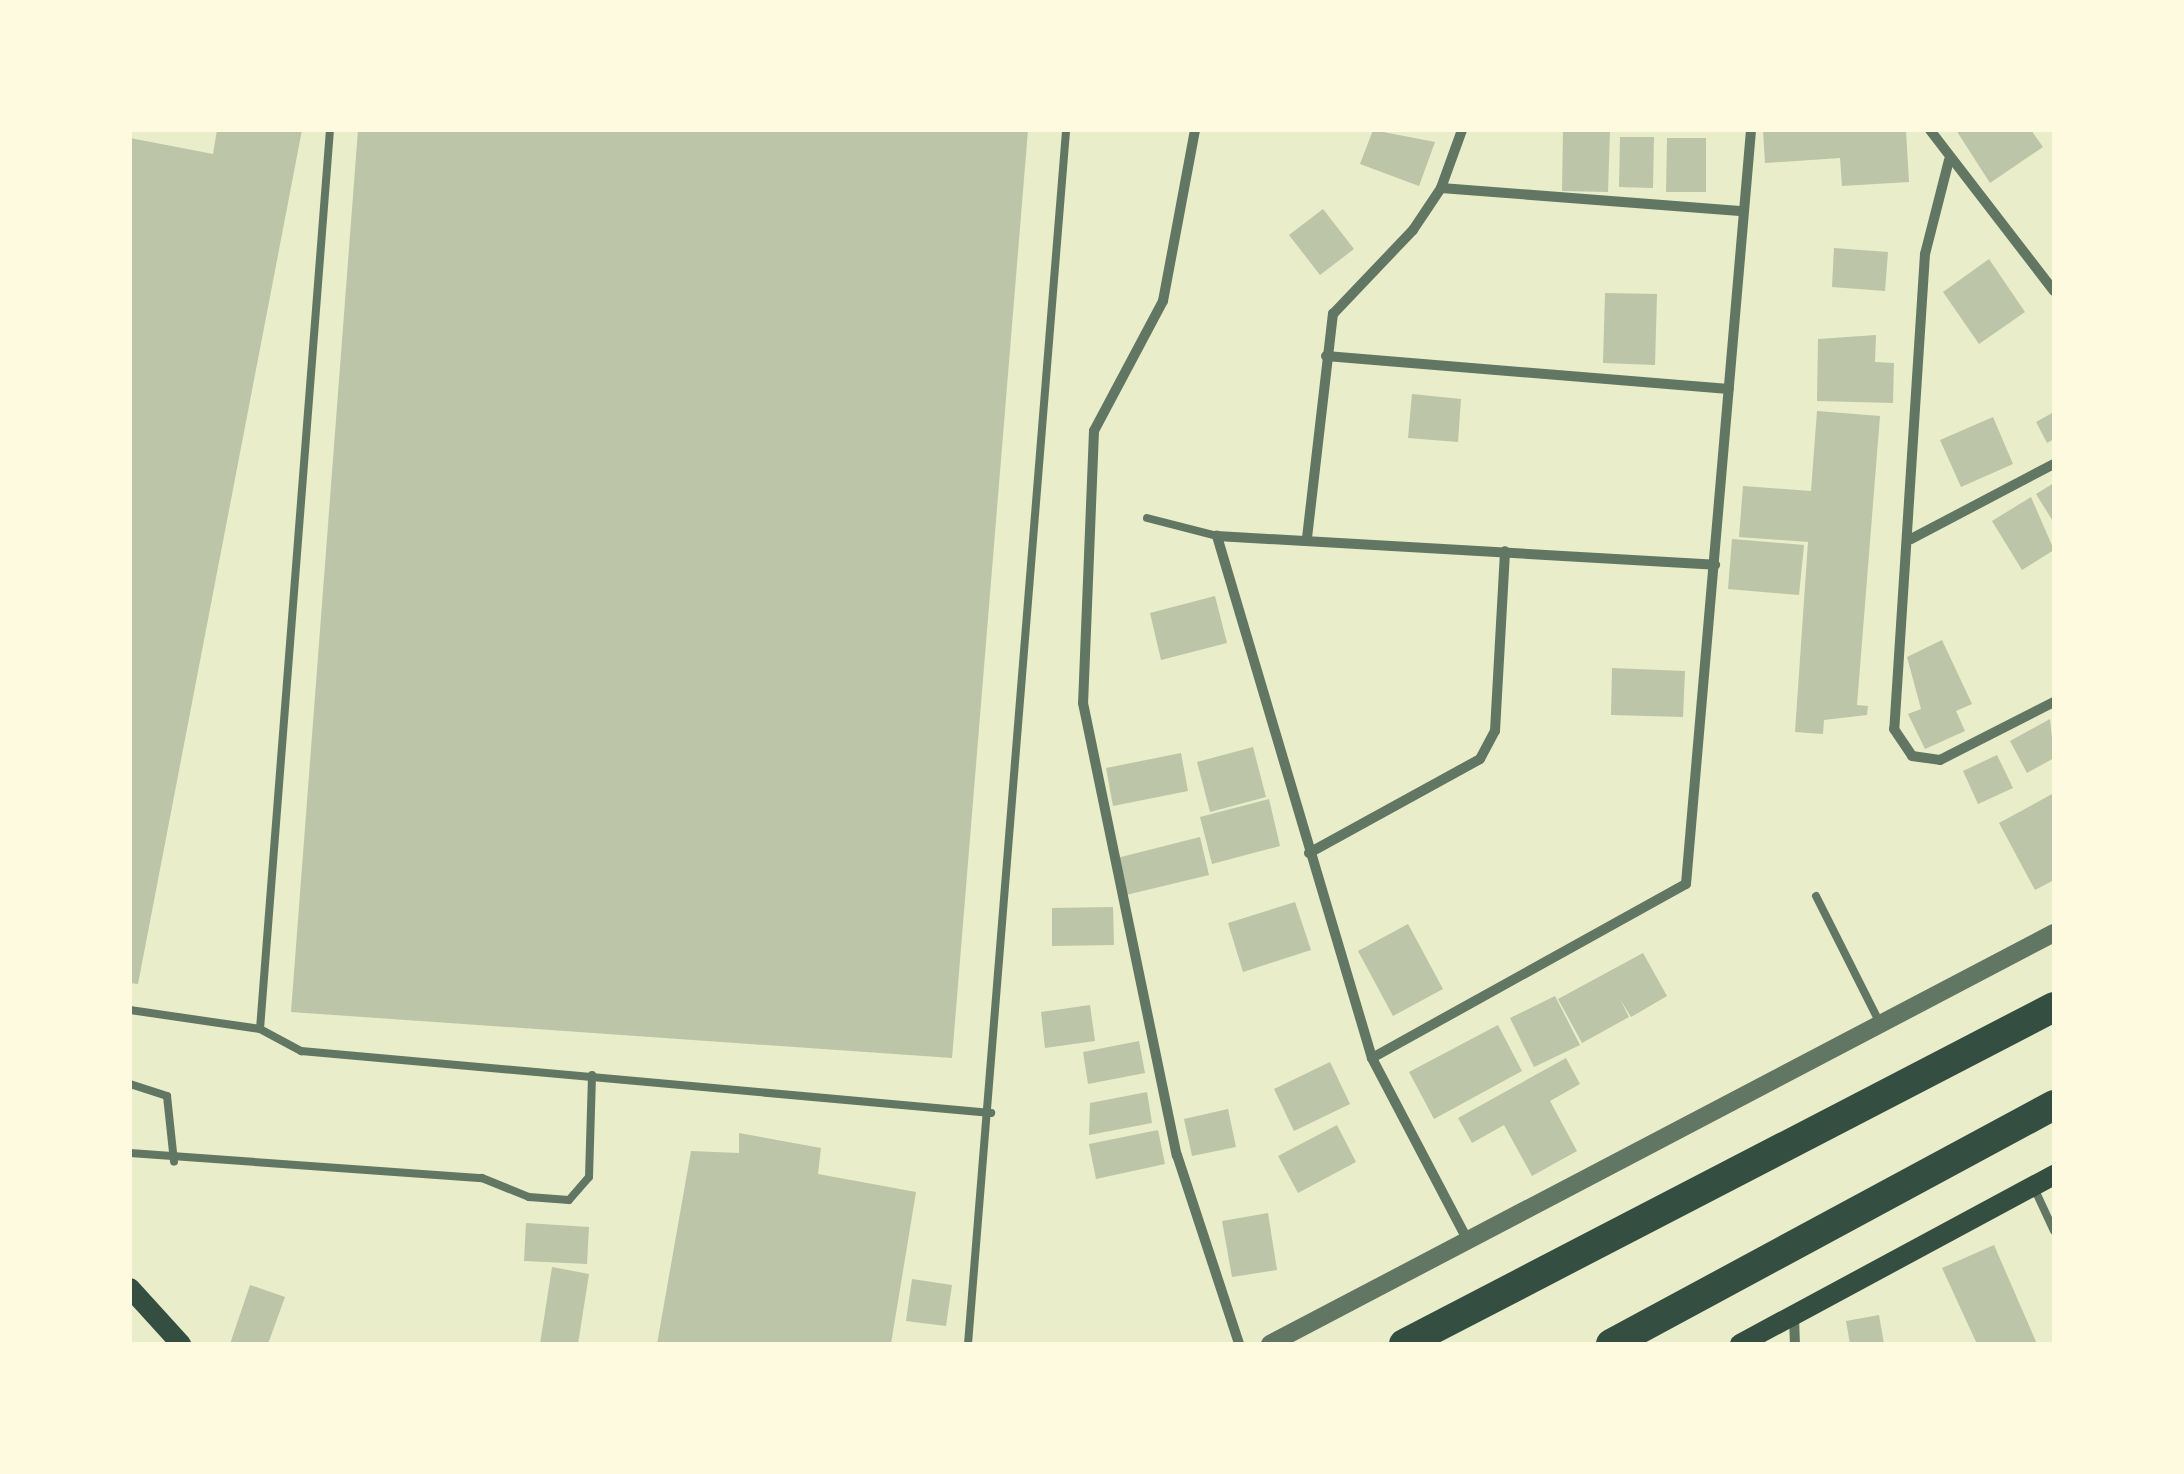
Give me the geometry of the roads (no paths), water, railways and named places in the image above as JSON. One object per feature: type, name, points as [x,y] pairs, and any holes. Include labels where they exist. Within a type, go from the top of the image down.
[{"type":"highway","points":[[1404,1344],[2054,1008]]},
{"type":"highway","points":[[1631,1337],[2054,1106]]},
{"type":"main road","points":[[1740,1344],[1794,1310],[2054,1175]]},
{"type":"main road","points":[[130,1288],[181,1344]]},
{"type":"street","points":[[1195,130],[1163,301],[1094,432],[1084,703],[1177,1155],[1239,1344]]},
{"type":"street","points":[[1306,538],[1333,314],[1442,188],[1462,130]]},
{"type":"street","points":[[1372,1058],[1681,894],[1715,566],[1751,130]]},
{"type":"street","points":[[1930,130],[1949,160],[2054,291]]},
{"type":"street","points":[[1949,160],[1928,218],[1911,539],[1892,717],[1912,756],[1962,753],[2054,702]]},
{"type":"street","points":[[1442,188],[1744,211]]},
{"type":"street","points":[[1326,356],[1729,389]]},
{"type":"street","points":[[1911,539],[2054,464]]},
{"type":"street","points":[[1468,1241],[1372,1058],[1217,536],[1306,538],[1715,566]]},
{"type":"street","points":[[1308,853],[1480,758],[1495,731],[1505,552]]},
{"type":"street","points":[[1270,1344],[2054,933]]},
{"type":"street","points":[[1794,1310],[1795,1344]]},
{"type":"lane","points":[[260,1028],[330,130]]},
{"type":"lane","points":[[968,1344],[991,1113],[1066,130]]},
{"type":"lane","points":[[1147,518],[1217,536]]},
{"type":"lane","points":[[1816,896],[1880,1023]]},
{"type":"lane","points":[[130,1010],[260,1028],[301,1050],[991,1113]]},
{"type":"lane","points":[[130,1153],[174,1162],[482,1178],[529,1197],[569,1200],[589,1178],[592,1075]]},
{"type":"lane","points":[[130,1084],[167,1096],[174,1162]]},
{"type":"lane","points":[[2034,1186],[2054,1231]]}]
